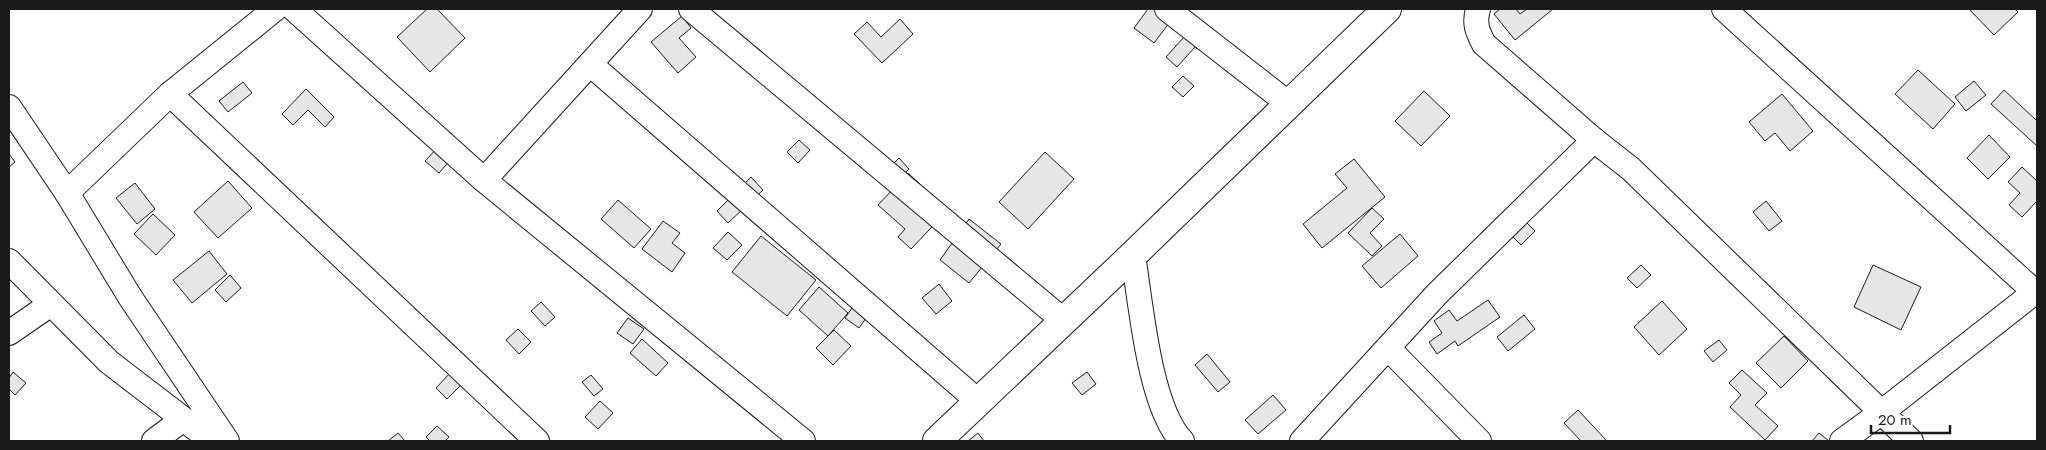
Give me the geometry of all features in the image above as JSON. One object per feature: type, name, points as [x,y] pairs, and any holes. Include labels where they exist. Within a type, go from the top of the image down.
[{"type":"street","points":[[67,193],[170,94],[275,9]]},
{"type":"street","points":[[294,9],[484,180],[803,441]]},
{"type":"street","points":[[484,180],[640,9]]},
{"type":"street","points":[[691,9],[1064,321]]},
{"type":"street","points":[[1167,9],[1289,104]]},
{"type":"street","points":[[937,441],[1133,255],[1387,9]]},
{"type":"street","points":[[1478,9],[1476,18],[1477,31],[1484,44],[1594,140],[1631,169],[1912,441]]},
{"type":"street","points":[[1724,9],[2036,293],[1842,441]]},
{"type":"street","points":[[590,64],[979,402]]},
{"type":"street","points":[[170,94],[537,441]]},
{"type":"street","points":[[9,107],[67,193],[130,297],[227,441]]},
{"type":"street","points":[[1302,441],[1437,294],[1594,140]]},
{"type":"street","points":[[1133,255],[1155,387],[1174,434],[1182,441]]},
{"type":"street","points":[[9,261],[109,362],[182,420],[212,441]]},
{"type":"street","points":[[9,333],[51,304]]},
{"type":"street","points":[[1388,348],[1479,441]]},
{"type":"street","points":[[154,441],[182,420]]},
{"type":"building","points":[[427,9],[437,9],[465,38],[430,72],[397,37]]},
{"type":"building","points":[[1148,9],[1170,9],[1176,14],[1154,43],[1134,28]]},
{"type":"building","points":[[1500,9],[1516,9],[1520,14],[1527,9],[1553,9],[1515,40],[1494,14]]},
{"type":"building","points":[[1969,9],[2015,9],[2018,12],[1994,35]]},
{"type":"building","points":[[682,16],[691,28],[679,38],[696,57],[678,73],[651,42]]},
{"type":"building","points":[[900,19],[913,34],[882,63],[854,34],[867,22],[881,37]]},
{"type":"building","points":[[1193,27],[1204,37],[1177,67],[1166,57]]},
{"type":"building","points":[[1918,70],[1955,104],[1933,129],[1895,94]]},
{"type":"building","points":[[1183,76],[1194,86],[1183,97],[1172,87]]},
{"type":"building","points":[[1974,81],[1986,95],[1966,111],[1955,97]]},
{"type":"building","points":[[243,82],[252,93],[228,112],[219,101]]},
{"type":"building","points":[[306,89],[334,117],[325,127],[308,110],[293,125],[282,114]]},
{"type":"building","points":[[2004,90],[2037,121],[2037,146],[1991,104]]},
{"type":"building","points":[[1424,91],[1450,116],[1421,146],[1395,121]]},
{"type":"building","points":[[1782,94],[1813,131],[1790,151],[1775,133],[1765,141],[1749,122]]},
{"type":"building","points":[[1989,135],[2010,157],[1988,179],[1967,158]]},
{"type":"building","points":[[799,140],[810,150],[798,163],[787,152]]},
{"type":"building","points":[[439,146],[452,158],[439,173],[425,161]]},
{"type":"building","points":[[1045,152],[1074,179],[1028,229],[999,202]]},
{"type":"building","points":[[9,154],[15,162],[9,167]]},
{"type":"building","points":[[899,158],[909,169],[889,189],[878,179]]},
{"type":"building","points":[[1354,159],[1385,197],[1322,248],[1303,224],[1347,188],[1335,174]]},
{"type":"building","points":[[2022,167],[2037,181],[2037,201],[2022,217],[2009,205],[2020,193],[2008,182]]},
{"type":"building","points":[[908,173],[948,210],[911,249],[898,237],[905,229],[878,205]]},
{"type":"building","points":[[751,177],[763,190],[728,223],[717,211]]},
{"type":"building","points":[[228,181],[252,208],[218,238],[194,212]]},
{"type":"building","points":[[135,183],[155,209],[137,224],[116,198]]},
{"type":"building","points":[[618,200],[651,229],[634,248],[601,219]]},
{"type":"building","points":[[1766,201],[1782,221],[1769,231],[1753,212]]},
{"type":"building","points":[[1372,208],[1384,219],[1370,233],[1382,246],[1372,256],[1348,233]]},
{"type":"building","points":[[1516,212],[1535,231],[1521,245],[1502,226]]},
{"type":"building","points":[[153,214],[175,235],[156,255],[134,234]]},
{"type":"building","points":[[969,219],[1001,244],[969,283],[940,260]]},
{"type":"building","points":[[663,221],[680,233],[672,243],[685,253],[672,272],[642,249]]},
{"type":"building","points":[[728,232],[742,245],[727,260],[713,248]]},
{"type":"building","points":[[1400,234],[1418,256],[1381,288],[1362,266]]},
{"type":"building","points":[[761,236],[816,280],[787,316],[732,272]]},
{"type":"building","points":[[209,251],[227,274],[192,303],[173,280]]},
{"type":"building","points":[[1641,265],[1651,275],[1637,288],[1627,278]]},
{"type":"building","points":[[1873,265],[1921,287],[1901,330],[1854,307]]},
{"type":"building","points":[[230,275],[241,288],[226,302],[215,290]]},
{"type":"building","points":[[939,284],[952,301],[936,314],[922,298]]},
{"type":"building","points":[[819,287],[848,313],[828,336],[799,310]]},
{"type":"building","points":[[1488,300],[1500,317],[1458,346],[1455,341],[1437,354],[1429,342],[1442,333],[1434,321],[1449,310],[1457,321]]},
{"type":"building","points":[[857,301],[871,311],[859,328],[845,318]]},
{"type":"building","points":[[1662,301],[1687,329],[1659,355],[1634,327]]},
{"type":"building","points":[[541,302],[555,317],[545,326],[531,311]]},
{"type":"building","points":[[1524,315],[1535,329],[1508,351],[1497,337]]},
{"type":"building","points":[[628,318],[644,329],[633,344],[617,333]]},
{"type":"building","points":[[518,329],[531,342],[519,354],[506,340]]},
{"type":"building","points":[[834,330],[851,346],[833,365],[816,348]]},
{"type":"building","points":[[1784,336],[1808,361],[1781,388],[1756,363]]},
{"type":"building","points":[[642,339],[668,363],[656,376],[630,353]]},
{"type":"building","points":[[1719,340],[1727,350],[1713,362],[1704,351]]},
{"type":"building","points":[[1207,354],[1230,382],[1218,392],[1195,365]]},
{"type":"building","points":[[1742,370],[1767,393],[1755,405],[1778,426],[1765,440],[1730,407],[1741,395],[1729,383]]},
{"type":"building","points":[[13,372],[26,383],[15,395],[9,389],[9,378]]},
{"type":"building","points":[[451,372],[463,383],[447,399],[436,388]]},
{"type":"building","points":[[1087,372],[1096,384],[1082,395],[1072,383]]},
{"type":"building","points":[[591,375],[603,389],[594,396],[582,382]]},
{"type":"building","points":[[1273,395],[1286,410],[1258,434],[1245,420]]},
{"type":"building","points":[[600,401],[613,413],[598,429],[585,417]]},
{"type":"building","points":[[1578,410],[1607,441],[1581,441],[1564,423]]},
{"type":"building","points":[[437,426],[449,437],[445,441],[430,441],[426,437]]},
{"type":"building","points":[[398,433],[405,441],[388,441]]},
{"type":"building","points":[[978,433],[984,441],[968,441]]},
{"type":"building","points":[[1819,433],[1829,441],[1812,441]]}]
